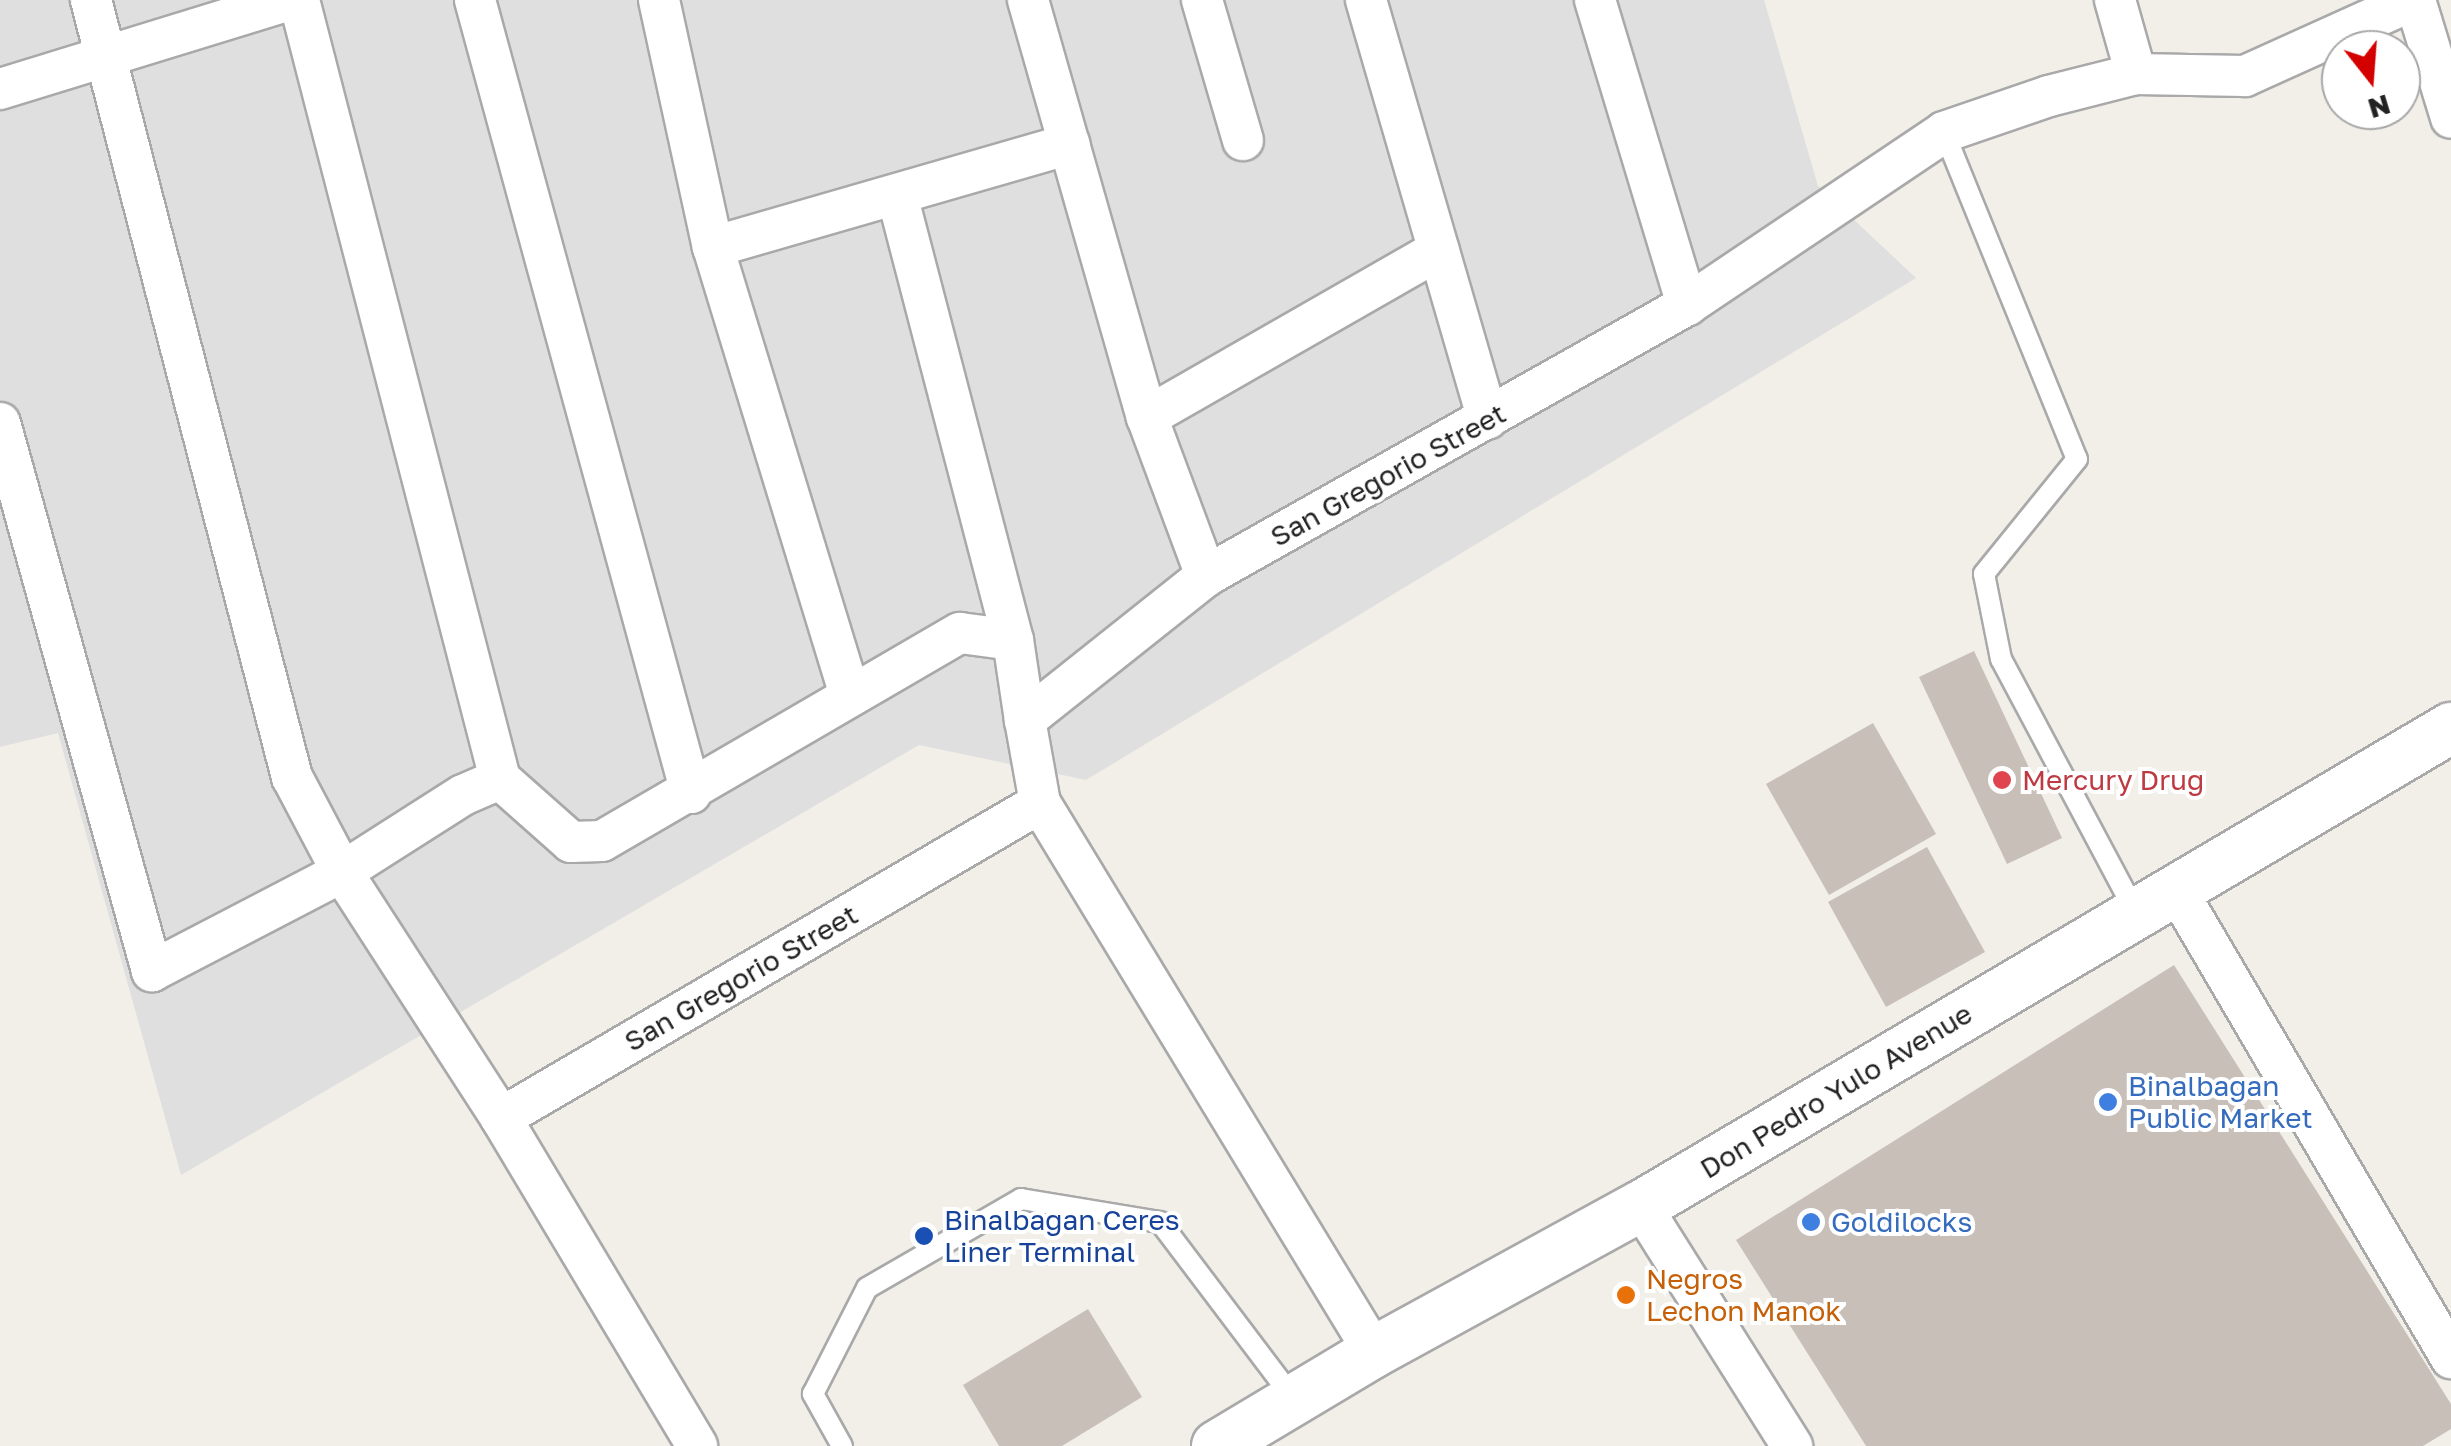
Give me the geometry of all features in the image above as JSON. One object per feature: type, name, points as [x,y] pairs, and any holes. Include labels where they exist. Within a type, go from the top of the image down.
[{"type":"street","points":[[91,0],[292,776],[342,872],[501,1118],[697,1446]]},
{"type":"street","points":[[0,89],[290,0]]},
{"type":"street","points":[[299,0],[500,779],[571,842],[602,841],[691,793],[960,633],[1013,640]]},
{"type":"street","points":[[475,0],[691,793]]},
{"type":"street","points":[[659,0],[713,247],[850,696]]},
{"type":"street","points":[[1028,0],[1147,416],[1206,576]]},
{"type":"street","points":[[1202,0],[1244,140]]},
{"type":"street","points":[[1366,0],[1488,419]]},
{"type":"street","points":[[1595,0],[1687,305]]},
{"type":"street","points":[[2115,0],[2136,74]]},
{"type":"street","points":[[2414,0],[2451,118]]},
{"type":"street","name":"San Gregorio Street","points":[[1025,720],[1206,576],[1687,305],[1944,132],[2049,96],[2136,74],[2244,76],[2414,0]]},
{"type":"street","points":[[713,247],[1069,144]]},
{"type":"street","points":[[898,195],[1013,640],[1040,802],[1374,1352]]},
{"type":"street","points":[[1147,416],[1440,250]]},
{"type":"street","points":[[0,423],[152,971],[342,872],[463,795],[500,779]]},
{"type":"street","name":"Don Pedro Yulo Avenue","points":[[1217,1446],[1374,1352],[1641,1206],[2451,728]]},
{"type":"street","name":"San Gregorio Street","points":[[501,1118],[1040,802]]},
{"type":"street","points":[[2156,901],[2451,1358]]},
{"type":"street","points":[[1641,1206],[1792,1446]]},
{"type":"lane","points":[[1944,132],[2077,459],[1984,574],[2001,659],[2156,901]]},
{"type":"lane","points":[[842,1446],[814,1394],[867,1288],[1022,1199],[1160,1222],[1294,1400]]},
{"type":"shaded area","points":[[0,0],[1764,0],[1818,186],[1916,278],[1086,780],[919,745],[181,1175],[58,733],[0,747]]},
{"type":"building","points":[[1974,651],[2062,838],[2007,864],[1919,677]]},
{"type":"building","points":[[1873,723],[1936,834],[1829,895],[1766,784]]},
{"type":"building","points":[[1927,847],[1985,952],[1886,1007],[1828,902]]},
{"type":"building","name":"Binalbagan Public Market","points":[[2174,965],[2451,1404],[2451,1429],[2423,1446],[1866,1446],[1736,1240]]},
{"type":"building","points":[[1088,1309],[1142,1397],[1062,1446],[999,1446],[963,1385]]},
{"type":"place","name":"Mercury Drug","points":[[2002,780]]},
{"type":"place","name":"Binalbagan Public Market","points":[[2108,1102]]},
{"type":"place","name":"Goldilocks","points":[[1811,1222]]},
{"type":"place","name":"Binalbagan Ceres Liner Terminal","points":[[924,1236]]},
{"type":"place","name":"Negros Lechon Manok","points":[[1626,1295]]}]
